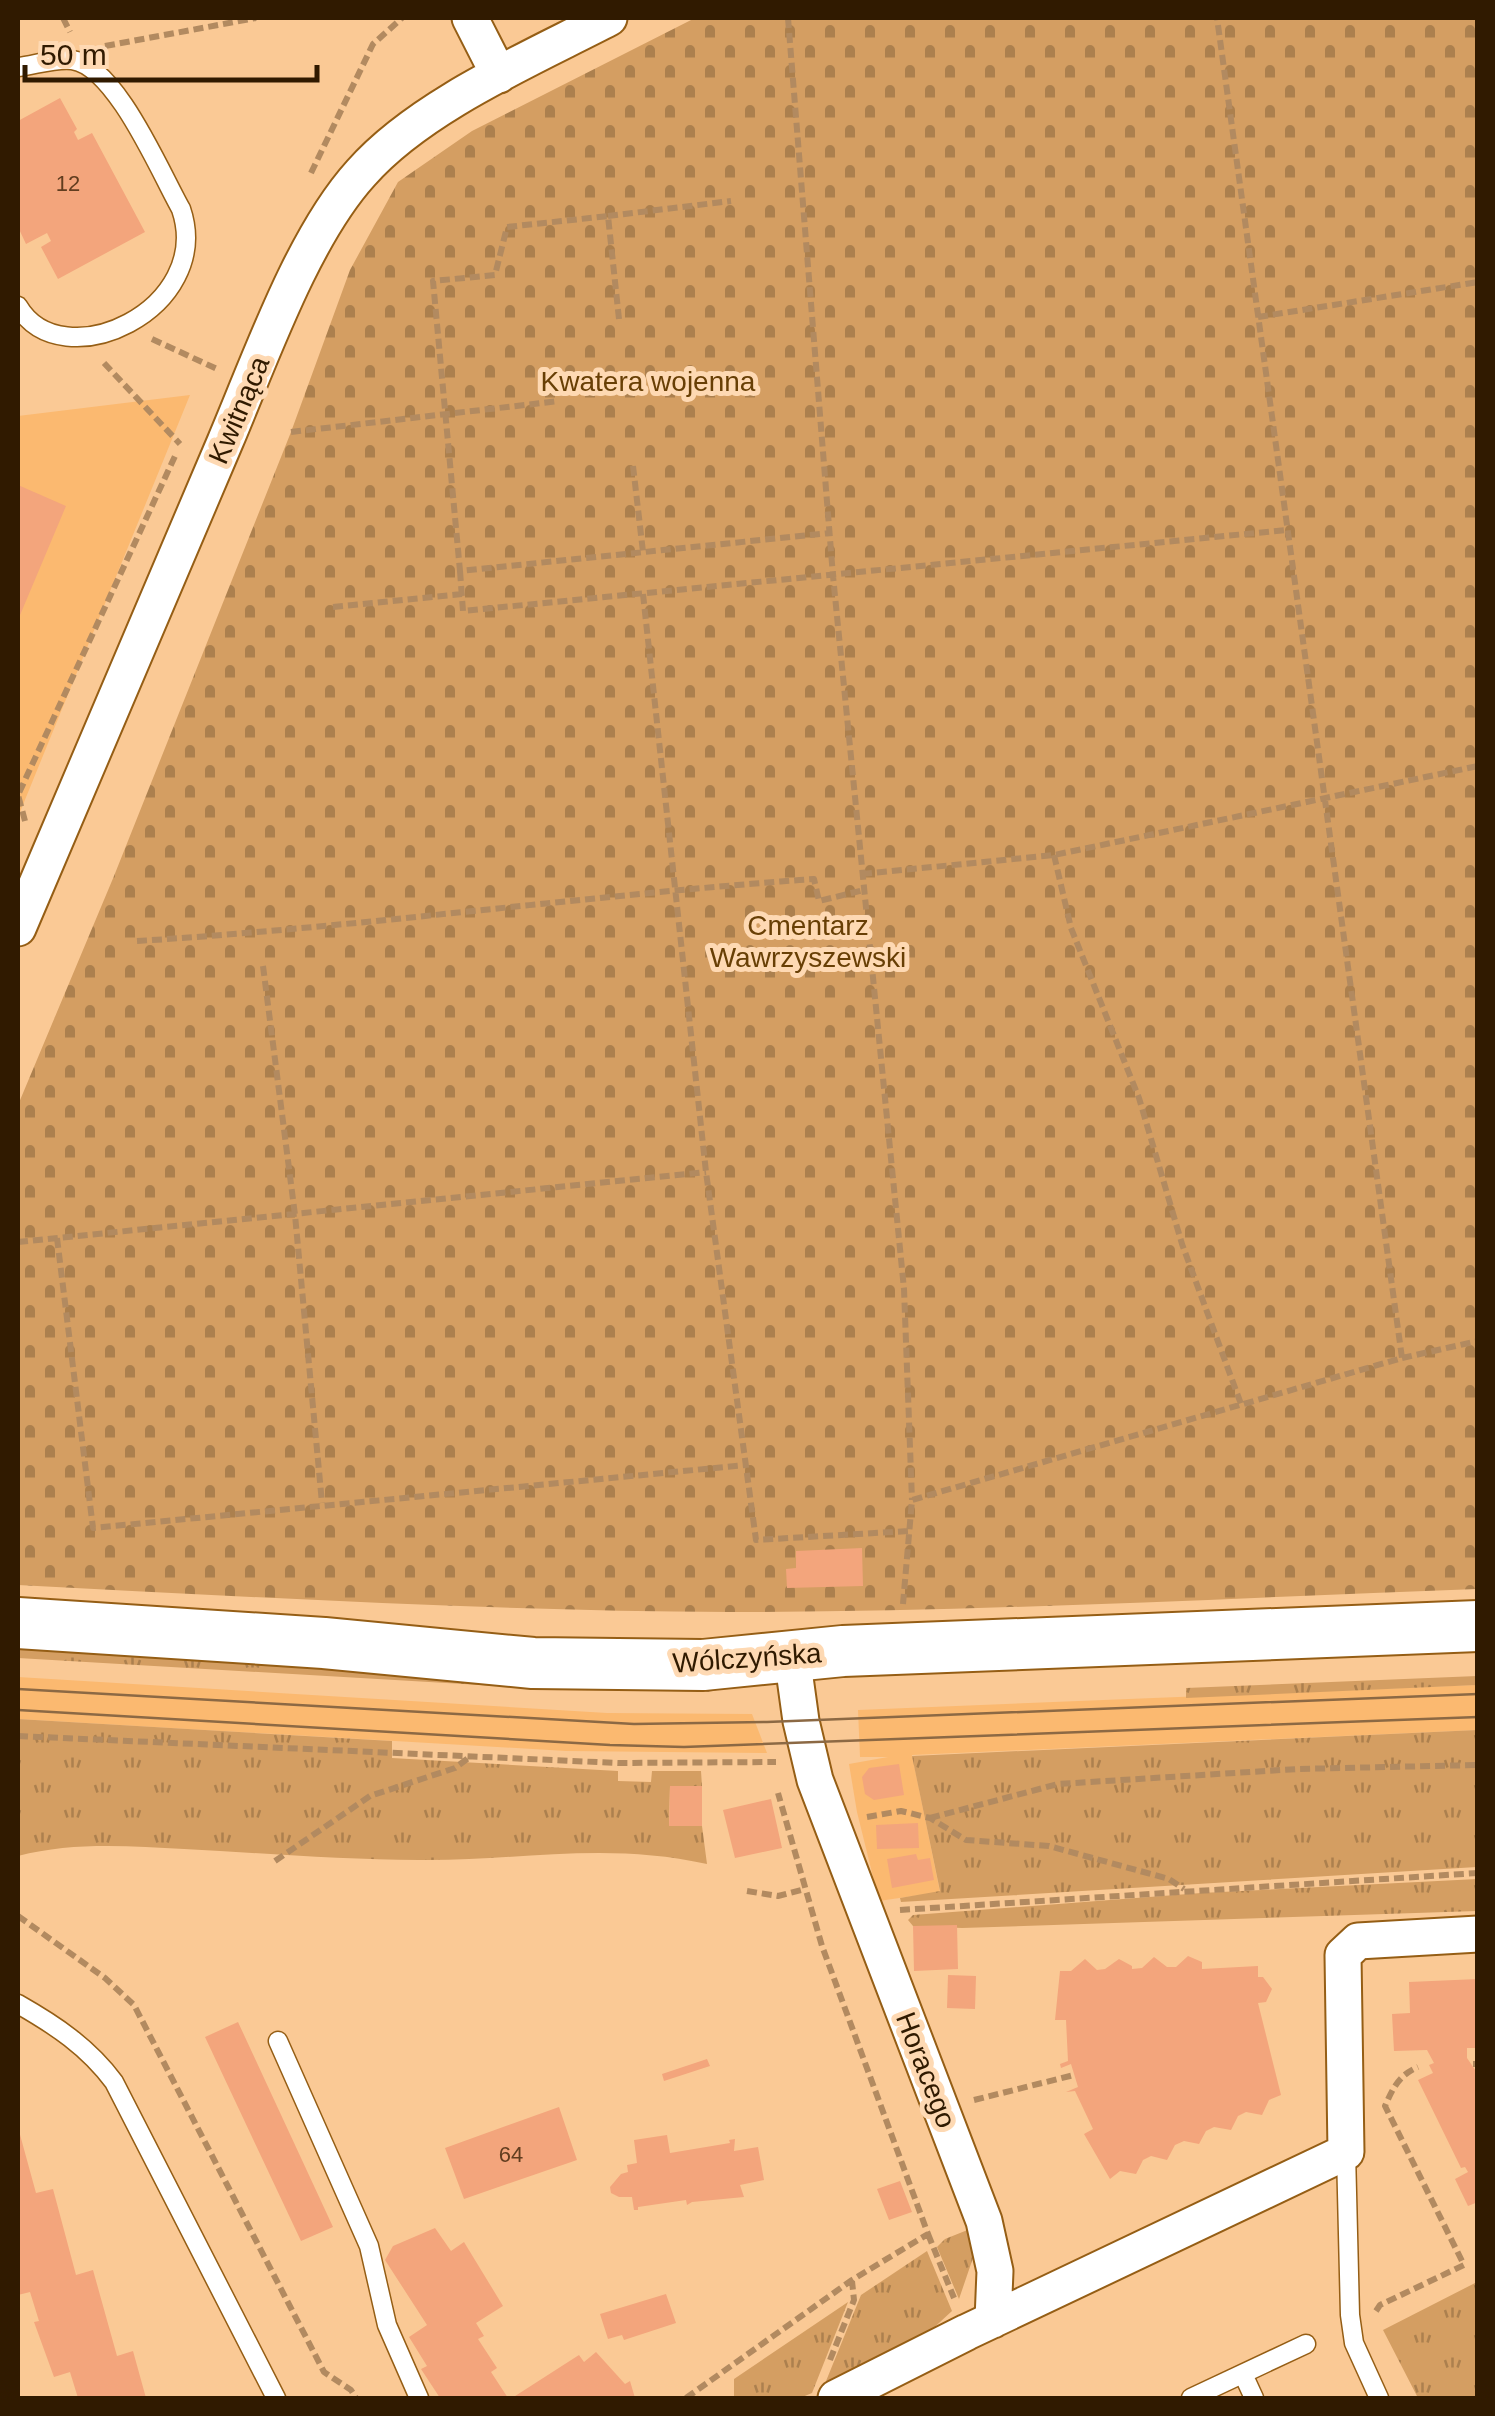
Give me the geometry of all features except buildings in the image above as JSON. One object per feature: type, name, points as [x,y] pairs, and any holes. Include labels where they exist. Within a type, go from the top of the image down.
[{"type":"main road","name":"Wólczyńska","points":[[18,1624],[324,1642],[533,1663],[702,1665],[843,1651],[1478,1626]]},
{"type":"street","points":[[470,18],[499,75]]},
{"type":"street","name":"Kwitnąca","points":[[18,928],[278,318],[331,213],[360,174],[391,143],[499,75],[609,18]]},
{"type":"street","name":"Horacego","points":[[792,1656],[815,1780],[984,2221],[995,2271],[980,2326]]},
{"type":"street","points":[[832,2382],[980,2326],[1346,2152],[1343,1955],[1358,1941],[1478,1934]]},
{"type":"lane","points":[[18,67],[72,60],[98,73],[122,104],[181,209],[188,245],[182,266],[157,304],[131,324],[108,333],[79,336],[44,332],[26,320],[18,306]]},
{"type":"lane","points":[[18,2004],[74,2039],[98,2060],[114,2082],[276,2398]]},
{"type":"lane","points":[[278,2041],[369,2246],[386,2325],[419,2398]]},
{"type":"lane","points":[[1346,2152],[1350,2316],[1354,2342],[1379,2398]]},
{"type":"lane","points":[[1191,2398],[1306,2344]]},
{"type":"lane","points":[[1242,2374],[1254,2398]]},
{"type":"path","points":[[99,47],[256,18]]},
{"type":"path","points":[[788,18],[832,576],[904,1289],[912,1500],[902,1611]]},
{"type":"path","points":[[1217,18],[1402,1358]]},
{"type":"path","points":[[730,202],[507,227],[494,275],[432,281],[463,610],[1286,530]]},
{"type":"path","points":[[608,216],[619,319]]},
{"type":"path","points":[[1258,317],[1478,282]]},
{"type":"path","points":[[131,324],[144,335],[216,369]]},
{"type":"path","points":[[79,336],[180,444]]},
{"type":"path","points":[[291,432],[559,401]]},
{"type":"path","points":[[634,466],[644,552]]},
{"type":"path","points":[[460,571],[829,532]]},
{"type":"path","points":[[333,607],[462,594]]},
{"type":"path","points":[[643,594],[706,1172],[756,1540],[909,1532]]},
{"type":"path","points":[[862,874],[1054,855],[1478,766]]},
{"type":"path","points":[[1054,855],[1071,928],[1139,1098],[1182,1244],[1241,1404]]},
{"type":"path","points":[[136,941],[253,934],[675,889],[814,879],[820,901],[864,890]]},
{"type":"path","points":[[263,966],[295,1215],[322,1504]]},
{"type":"path","points":[[18,1242],[706,1172]]},
{"type":"path","points":[[57,1238],[93,1528],[746,1465]]},
{"type":"path","points":[[912,1500],[1402,1358],[1478,1341]]},
{"type":"path","points":[[18,1736],[618,1763],[777,1762]]},
{"type":"path","points":[[777,1752],[782,1812],[822,1946],[928,2234],[980,2326]]},
{"type":"path","points":[[274,1862],[370,1796],[455,1768],[472,1755]]},
{"type":"path","points":[[930,1818],[1058,1784],[1298,1769],[1478,1765]]},
{"type":"path","points":[[853,1819],[901,1811],[930,1818],[966,1840],[1049,1846],[1169,1878],[1185,1890]]},
{"type":"path","points":[[887,1911],[1478,1873]]},
{"type":"path","points":[[747,1890],[778,1896],[805,1889]]},
{"type":"path","points":[[19,1916],[134,2005],[324,2372],[352,2390],[356,2398]]},
{"type":"path","points":[[1373,2316],[1380,2305],[1464,2265],[1386,2106],[1395,2084],[1418,2067]]},
{"type":"path","points":[[963,2102],[1074,2074]]},
{"type":"path","points":[[686,2398],[852,2280],[928,2234]]},
{"type":"path","points":[[832,2382],[854,2300],[852,2280]]},
{"type":"shaded area","points":[[190,395],[18,817],[18,416]]},
{"type":"shaded area","points":[[18,1677],[607,1713],[752,1714],[767,1753],[566,1751],[18,1719]]},
{"type":"shaded area","points":[[1477,1685],[1477,1730],[912,1755],[940,1892],[879,1901],[849,1764],[888,1757],[860,1757],[858,1710]]},
{"type":"green space","name":"Cmentarz Wawrzyszewski","points":[[695,18],[1477,18],[1477,1589],[1009,1607],[729,1612],[462,1606],[18,1585],[18,1105],[291,432],[350,270],[398,182],[472,131]]},
{"type":"green space","points":[[18,1648],[719,1684],[717,1690],[709,1692],[515,1687],[18,1658]]},
{"type":"green space","points":[[1477,1676],[1477,1685],[1186,1698],[1186,1688]]},
{"type":"green space","points":[[18,1719],[392,1741],[392,1758],[618,1771],[618,1781],[651,1782],[652,1771],[701,1771],[702,1786],[670,1786],[669,1825],[702,1826],[707,1864],[633,1854],[390,1860],[121,1846],[79,1847],[18,1856]]},
{"type":"green space","points":[[1477,1730],[1477,1867],[901,1902],[900,1898],[940,1891],[912,1756]]},
{"type":"green space","points":[[1477,1879],[1477,1911],[962,1928],[913,1926],[908,1920],[913,1915],[1201,1893]]},
{"type":"green space","points":[[970,2229],[974,2255],[959,2299],[937,2247],[945,2239]]},
{"type":"green space","points":[[927,2251],[952,2311],[927,2334],[824,2386],[861,2295]]},
{"type":"green space","points":[[1477,2282],[1477,2398],[1418,2398],[1383,2330]]},
{"type":"green space","points":[[848,2302],[812,2393],[800,2398],[734,2398],[734,2379]]},
{"type":"tram line","points":[[18,1689],[634,1724],[1478,1694]]},
{"type":"tram line","points":[[18,1710],[684,1747],[1478,1717]]},
{"type":"park label","name":"Kwatera wojenna","points":[[648,381]]}]
